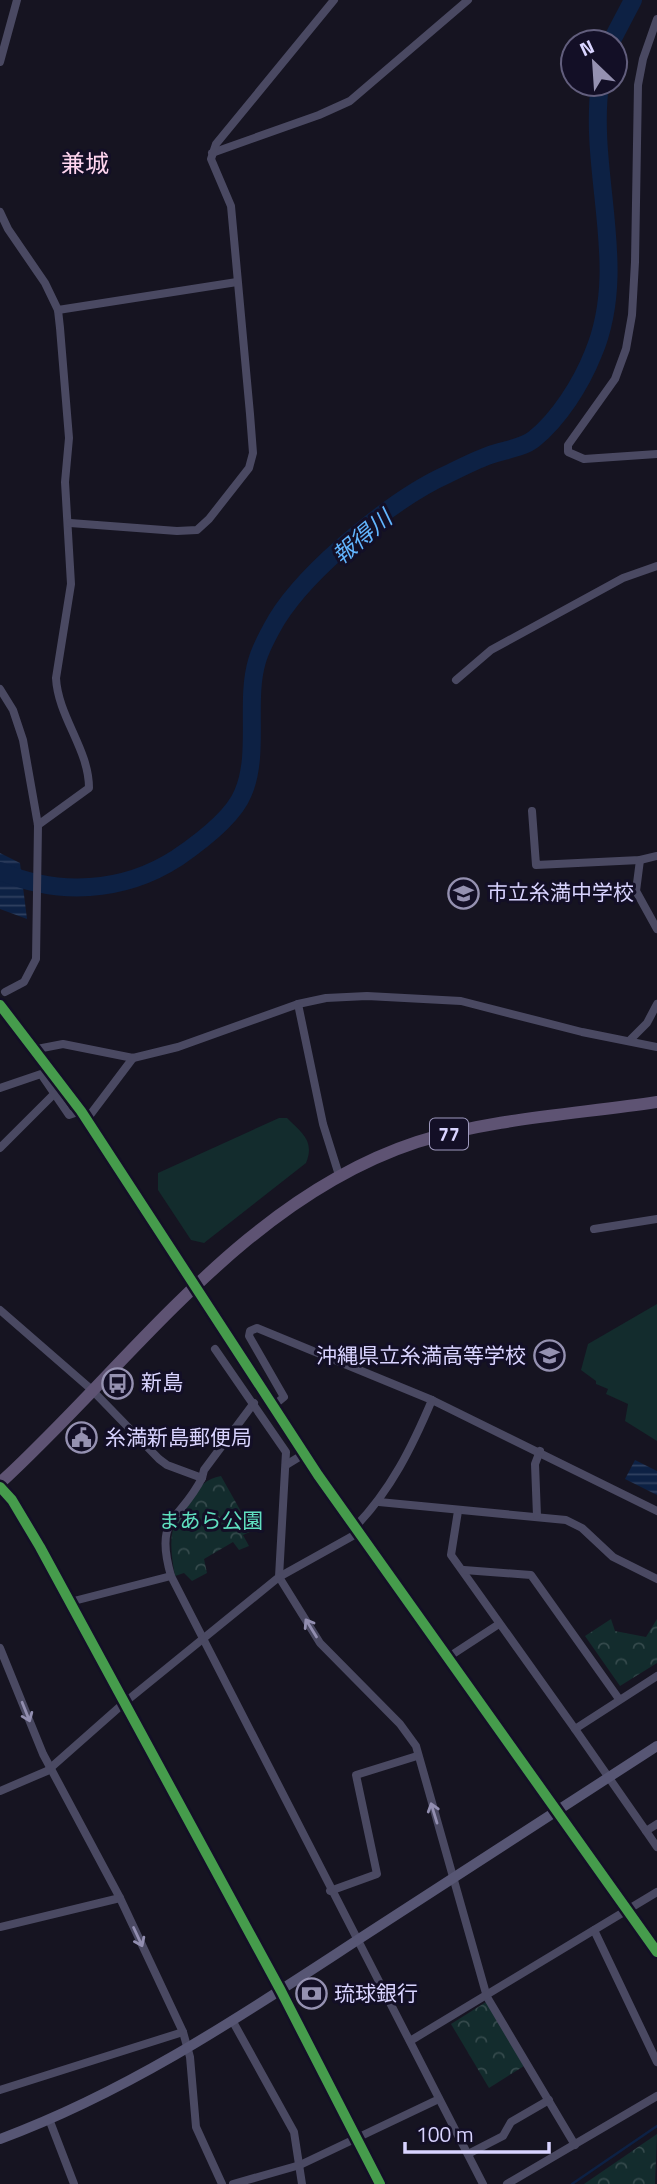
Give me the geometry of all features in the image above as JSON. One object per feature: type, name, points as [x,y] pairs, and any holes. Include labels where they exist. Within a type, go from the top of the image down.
[{"type":"main road","name":"77","points":[[0,1485],[197,1287],[279,1213],[340,1175],[402,1147],[442,1135],[657,1102]]},
{"type":"street","points":[[0,62],[18,0]]},
{"type":"street","points":[[70,523],[197,530],[249,468],[253,453],[231,206],[212,165],[212,153],[216,144],[334,0]]},
{"type":"street","points":[[212,153],[319,115],[350,101],[468,0]]},
{"type":"street","points":[[657,19],[643,60],[638,85],[635,262],[632,315],[626,349],[615,379],[568,445],[568,452],[584,459],[657,454]]},
{"type":"street","points":[[0,212],[8,229],[45,283],[58,310],[69,438],[65,482],[70,523],[71,584],[56,678],[57,692],[86,766],[89,788],[38,825]]},
{"type":"street","points":[[58,310],[237,282]]},
{"type":"street","points":[[456,680],[491,650],[623,579],[657,566]]},
{"type":"street","points":[[0,689],[13,710],[23,740],[38,825],[35,846],[38,933],[33,970],[24,982],[5,992]]},
{"type":"street","points":[[532,811],[536,865],[640,860],[657,856]]},
{"type":"street","points":[[640,860],[636,891],[652,911],[657,929]]},
{"type":"street","points":[[37,1049],[63,1044],[133,1058],[178,1046],[298,1004],[326,998],[367,996],[442,999],[582,1032],[655,1045]]},
{"type":"street","points":[[298,1004],[323,1124],[340,1175]]},
{"type":"street","points":[[630,1040],[647,1023],[657,1004]]},
{"type":"street","points":[[2,1011],[37,1049],[84,1115],[304,1454],[555,1813],[657,1952]]},
{"type":"street","points":[[0,1088],[41,1074],[69,1115],[84,1115],[133,1058]]},
{"type":"street","points":[[0,1148],[55,1093]]},
{"type":"street","points":[[594,1229],[657,1219]]},
{"type":"street","points":[[0,1310],[92,1390],[167,1465],[202,1478]]},
{"type":"street","points":[[273,1406],[284,1397],[249,1336],[250,1331],[257,1328],[432,1400],[654,1508]]},
{"type":"street","points":[[215,1349],[286,1452],[279,1577],[320,1643],[400,1724],[416,1746],[487,1997],[575,2145]]},
{"type":"street","points":[[0,1791],[51,1767],[124,1703],[279,1577],[357,1530],[379,1502],[410,1451],[432,1400]]},
{"type":"street","points":[[254,1403],[167,1527],[164,1552],[171,1576],[330,1891],[483,2184]]},
{"type":"street","points":[[537,1516],[535,1464],[540,1451]]},
{"type":"street","points":[[286,1465],[304,1454]]},
{"type":"street","points":[[0,1485],[16,1505],[281,1991],[359,2138],[380,2184]]},
{"type":"street","points":[[379,1502],[566,1520],[582,1528],[613,1558],[657,1579]]},
{"type":"street","points":[[458,1511],[451,1555],[657,1847]]},
{"type":"street","points":[[464,1570],[531,1575],[619,1699]]},
{"type":"street","points":[[69,1602],[171,1576]]},
{"type":"street","points":[[447,1658],[499,1623]]},
{"type":"street","points":[[0,1648],[51,1767],[120,1898],[183,2032],[188,2048],[196,2127],[222,2184]]},
{"type":"street","points":[[575,1728],[657,1675]]},
{"type":"street","points":[[0,2139],[89,2102],[188,2048],[281,1991],[657,1746]]},
{"type":"street","points":[[330,1891],[377,1874],[356,1775],[417,1756]]},
{"type":"street","points":[[646,1831],[657,1824]]},
{"type":"street","points":[[410,2041],[657,1892]]},
{"type":"street","points":[[0,1927],[120,1898]]},
{"type":"street","points":[[594,1930],[657,2062]]},
{"type":"street","points":[[232,2021],[294,2132],[302,2184]]},
{"type":"street","points":[[0,2090],[183,2032]]},
{"type":"street","points":[[507,2184],[657,2096]]},
{"type":"street","points":[[233,2184],[300,2165],[439,2099]]},
{"type":"street","points":[[468,2154],[503,2136],[511,2122],[549,2100]]},
{"type":"street","points":[[49,2119],[74,2184]]},
{"type":"green space","points":[[279,1118],[287,1118],[306,1138],[309,1149],[306,1163],[204,1243],[191,1240],[158,1190],[158,1173]]},
{"type":"green space","points":[[657,1304],[657,1441],[625,1421],[628,1404],[606,1394],[608,1389],[596,1384],[596,1381],[581,1370],[588,1344]]},
{"type":"green space","name":"まあら公園","points":[[221,1476],[252,1531],[243,1535],[249,1546],[239,1550],[233,1542],[204,1559],[207,1573],[192,1581],[184,1573],[175,1576],[171,1543],[178,1517],[200,1487]]},
{"type":"green space","points":[[611,1619],[615,1631],[646,1637],[657,1619],[657,1663],[620,1686],[585,1636]]},
{"type":"green space","points":[[486,2002],[524,2066],[489,2088],[451,2024]]},
{"type":"green space","points":[[657,2134],[655,2184],[584,2184]]},
{"type":"water","points":[[0,853],[20,863],[27,919],[0,909]]},
{"type":"water","points":[[635,1460],[657,1471],[657,1495],[625,1479]]},
{"type":"waterway","name":"報得川","points":[[618,28],[633,0]]},
{"type":"waterway","name":"報得川","points":[[0,871],[22,879],[67,887],[112,884],[156,870],[205,837],[232,812],[243,793],[251,762],[252,693],[257,661],[271,629],[291,599],[330,557],[378,517],[426,485],[490,455],[530,442],[560,411],[576,389],[593,354],[603,321],[608,288],[606,220],[599,152],[599,98]]},
{"type":"waterway","points":[[572,2184],[657,2126]]},
{"type":"cycle path","points":[[0,1005],[81,1111],[318,1475],[657,1952]]},
{"type":"cycle path","points":[[0,1487],[12,1500],[40,1547],[281,1991],[380,2184]]},
{"type":"place","name":"市立糸満中学校","points":[[464,893]]},
{"type":"place","name":"沖縄県立糸満高等学校","points":[[549,1356]]},
{"type":"place","name":"新島","points":[[118,1383]]},
{"type":"place","name":"糸満新島郵便局","points":[[82,1438]]},
{"type":"place","name":"琉球銀行","points":[[311,1994]]},
{"type":"district","name":"兼城","points":[[85,164]]}]
